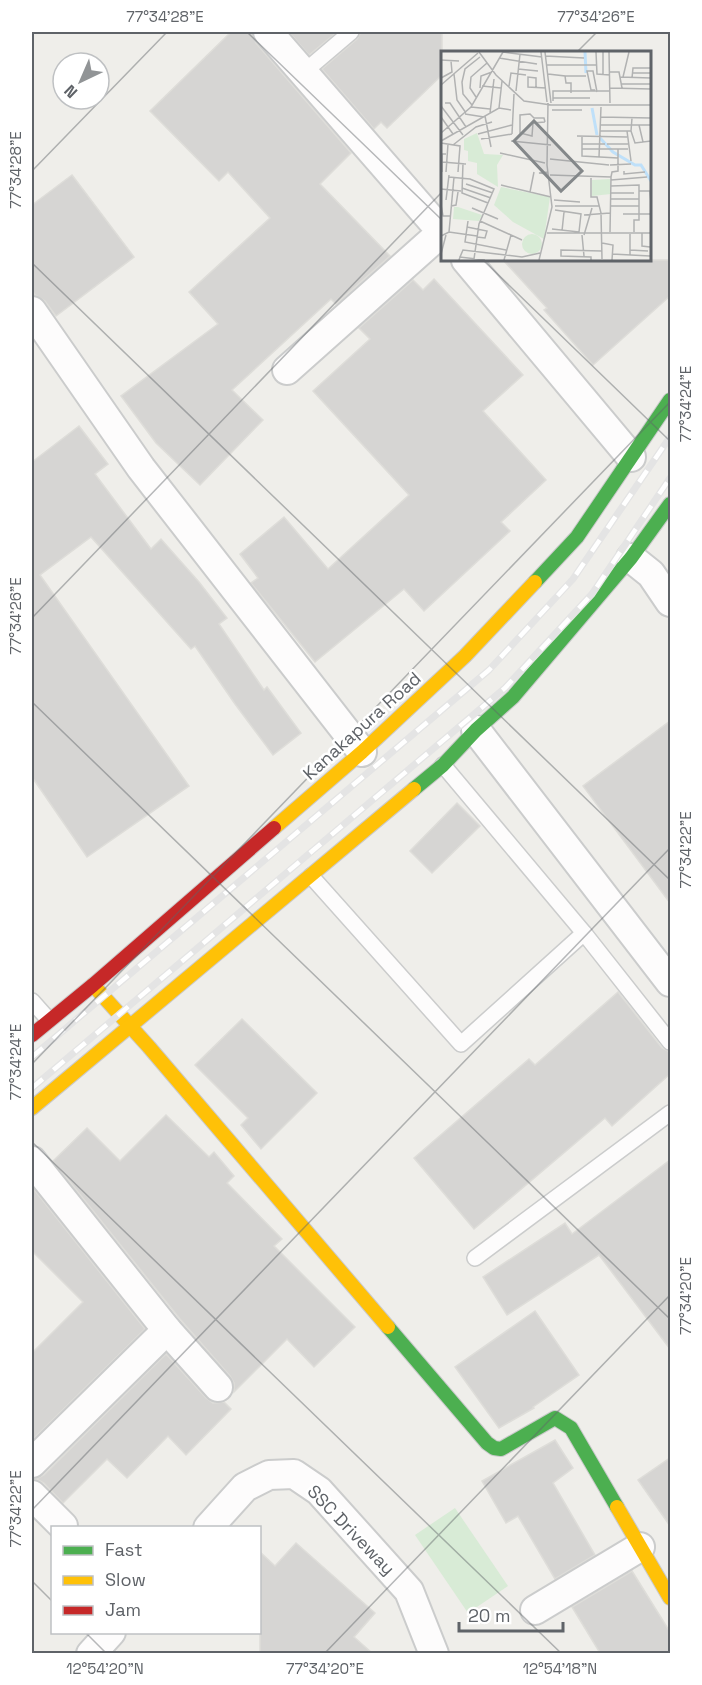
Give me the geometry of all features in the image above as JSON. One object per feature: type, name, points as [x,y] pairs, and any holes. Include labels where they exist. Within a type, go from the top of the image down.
[{"type":"main road","name":"Kanakapura Road","points":[[32,1035],[362,752],[465,656],[577,537],[670,400]]},
{"type":"main road","points":[[32,1108],[444,765],[476,730],[513,697],[667,516]]},
{"type":"main road","points":[[93,985],[131,1026],[487,1443],[494,1448],[501,1449],[555,1418],[571,1428],[670,1598]]},
{"type":"street","points":[[268,32],[438,218]]},
{"type":"street","points":[[287,370],[441,233]]},
{"type":"street","points":[[467,261],[631,456]]},
{"type":"street","points":[[32,311],[141,468],[362,752]]},
{"type":"street","points":[[632,558],[651,574],[670,602]]},
{"type":"street","points":[[476,730],[670,982]]},
{"type":"street","points":[[32,1161],[167,1330],[218,1387]]},
{"type":"street","points":[[32,1463],[167,1330]]},
{"type":"street","name":"SSC Driveway","points":[[209,1526],[245,1488],[269,1475],[294,1474],[319,1491],[409,1591],[434,1653]]},
{"type":"street","points":[[32,1495],[63,1526]]},
{"type":"street","points":[[535,1610],[640,1547]]},
{"type":"street","points":[[91,1653],[109,1634]]},
{"type":"lane","points":[[304,72],[351,32]]},
{"type":"lane","points":[[444,765],[584,933],[670,1041]]},
{"type":"lane","points":[[311,876],[461,1044],[584,933]]},
{"type":"lane","points":[[32,1001],[48,1019]]},
{"type":"lane","points":[[475,1258],[670,1113]]},
{"type":"green space","points":[[455,1508],[508,1586],[468,1613],[415,1535]]},
{"type":"building","points":[[231,32],[252,32],[256,43],[351,153],[320,184],[390,256],[336,304],[331,299],[232,390],[263,420],[200,485],[156,443],[121,396],[218,324],[189,292],[270,218],[228,172],[219,181],[150,111]]},
{"type":"building","points":[[289,32],[337,32],[309,55]]},
{"type":"building","points":[[361,32],[442,32],[441,76],[387,128],[381,122],[374,129],[322,69],[357,39]]},
{"type":"building","points":[[72,175],[134,257],[56,316],[45,301],[35,295],[32,290],[32,205]]},
{"type":"building","points":[[670,260],[670,296],[593,365],[544,310],[547,308],[504,261]]},
{"type":"building","points":[[434,279],[523,375],[483,411],[546,480],[501,522],[510,531],[424,611],[404,589],[315,662],[251,583],[258,578],[240,554],[284,517],[328,569],[409,495],[313,391],[370,339],[359,328],[413,280],[423,290]]},
{"type":"building","points":[[79,426],[108,464],[95,474],[151,549],[161,539],[199,582],[227,618],[219,624],[264,690],[267,687],[301,733],[273,755],[195,646],[191,649],[91,537],[40,575],[189,786],[87,857],[32,777],[32,462]]},
{"type":"building","points":[[670,721],[670,903],[583,786]]},
{"type":"building","points":[[457,803],[480,826],[432,873],[410,851]]},
{"type":"building","points":[[618,992],[662,1048],[670,1052],[670,1074],[612,1126],[605,1118],[474,1229],[414,1158],[529,1059],[535,1065]]},
{"type":"building","points":[[242,1019],[317,1093],[261,1149],[241,1125],[248,1118],[195,1065]]},
{"type":"building","points":[[166,1115],[209,1157],[214,1152],[234,1176],[227,1183],[282,1239],[274,1246],[355,1327],[314,1367],[287,1339],[234,1392],[234,1383],[230,1376],[180,1319],[53,1161],[87,1128],[120,1161]]},
{"type":"building","points":[[670,1160],[670,1349],[599,1255],[507,1315],[483,1277],[565,1223],[572,1234]]},
{"type":"building","points":[[32,1187],[145,1329],[32,1440],[32,1353],[83,1302],[32,1251]]},
{"type":"building","points":[[535,1311],[579,1375],[534,1408],[499,1428],[455,1367]]},
{"type":"building","points":[[166,1354],[206,1398],[213,1403],[224,1402],[231,1409],[186,1455],[168,1436],[127,1478],[107,1459],[63,1503],[44,1483],[36,1479],[44,1475]]},
{"type":"building","points":[[555,1440],[573,1468],[553,1483],[595,1555],[555,1579],[518,1516],[506,1523],[482,1481]]},
{"type":"building","points":[[670,1458],[670,1526],[638,1480]]},
{"type":"building","points":[[296,1543],[375,1613],[354,1637],[372,1653],[260,1653],[261,1553],[275,1566]]},
{"type":"building","points":[[632,1571],[670,1632],[670,1653],[600,1653],[572,1607]]},
{"type":"railway","points":[[32,1057],[489,670],[573,579],[670,437]]},
{"type":"railway","points":[[32,1088],[505,688],[592,594],[670,478]]},
{"type":"traffic: fast","points":[[535,582],[577,537],[670,400]]},
{"type":"traffic: fast","points":[[414,789],[443,765],[476,730],[513,697],[631,558],[670,504]]},
{"type":"traffic: fast","points":[[388,1327],[487,1443],[494,1448],[501,1449],[555,1418],[571,1428],[617,1507]]},
{"type":"traffic: slow","points":[[274,828],[362,752],[465,656],[535,582]]},
{"type":"traffic: slow","points":[[32,1108],[414,789]]},
{"type":"traffic: slow","points":[[93,985],[149,1047],[388,1327]]},
{"type":"traffic: slow","points":[[617,1507],[670,1598]]},
{"type":"traffic: jam","points":[[32,1035],[274,828]]}]
